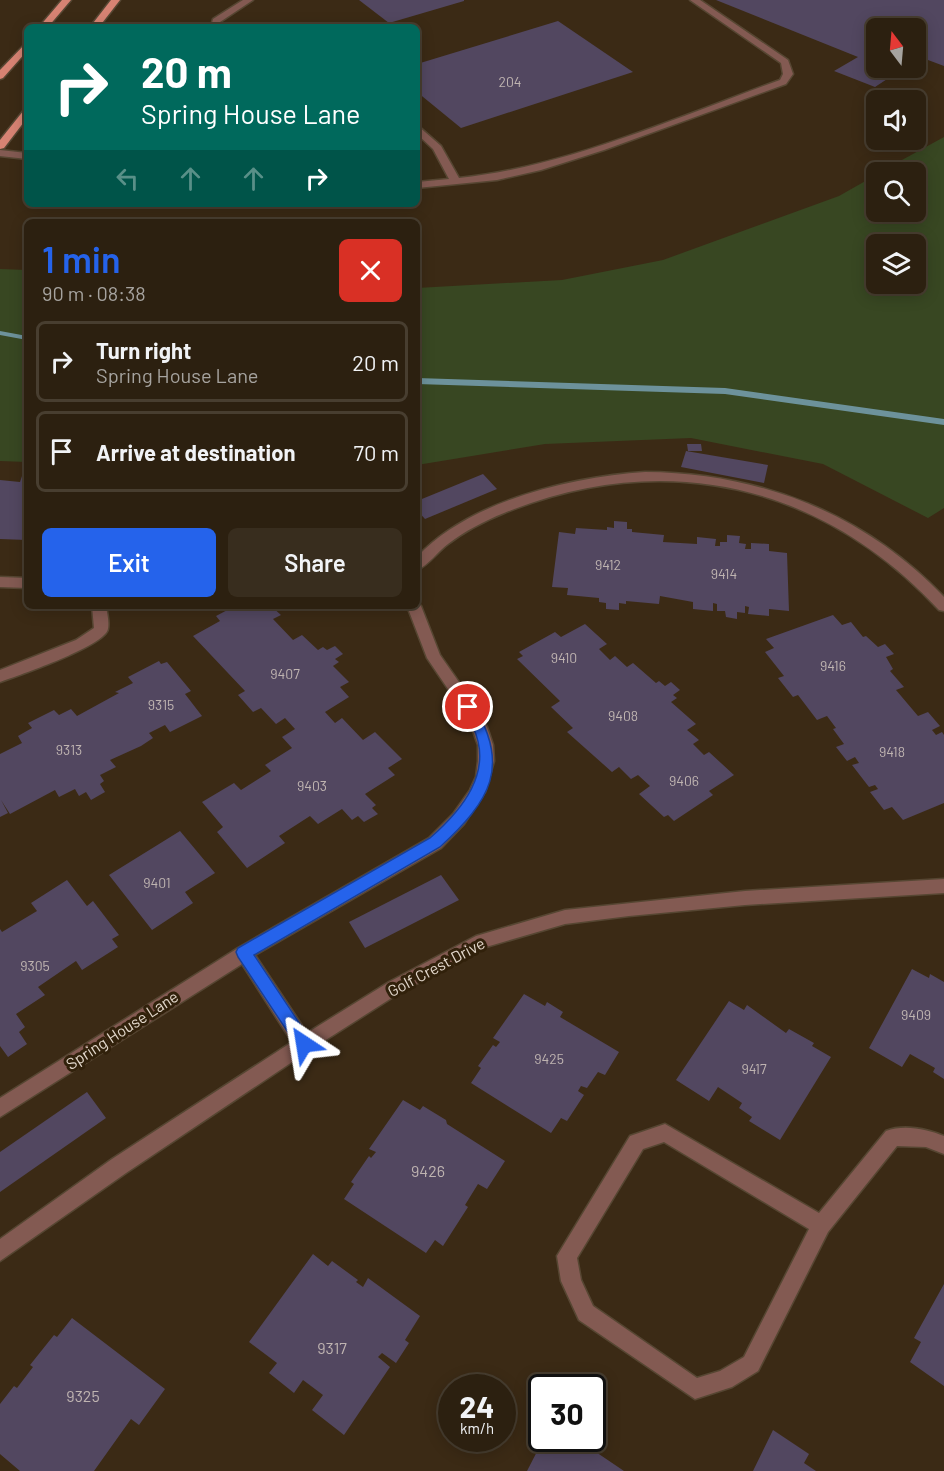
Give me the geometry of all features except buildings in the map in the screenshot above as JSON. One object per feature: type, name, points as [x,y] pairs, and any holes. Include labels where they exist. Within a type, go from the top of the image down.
[{"type":"main road","points":[[46,24],[67,0]]},
{"type":"main road","points":[[96,24],[116,0]]},
{"type":"main road","points":[[0,76],[24,48]]},
{"type":"main road","points":[[0,147],[24,116]]},
{"type":"street","points":[[216,24],[216,21],[249,0]]},
{"type":"street","points":[[420,185],[497,177],[537,168],[633,137],[783,82],[788,74],[785,62],[694,0]]},
{"type":"street","points":[[420,131],[441,154],[456,182]]},
{"type":"street","points":[[0,153],[24,156]]},
{"type":"street","points":[[420,562],[430,550],[450,535],[475,520],[508,506],[569,488],[644,476],[683,476],[733,485],[819,512],[885,549],[932,591],[944,606]]},
{"type":"street","points":[[0,582],[24,583]]},
{"type":"street","points":[[0,676],[81,644],[100,630],[99,609]]},
{"type":"street","name":"Spring House Lane","points":[[0,1108],[244,952],[435,843],[459,820],[475,797],[486,773],[487,753],[480,727],[435,658],[415,609]]},
{"type":"street","name":"Golf Crest Drive","points":[[0,1251],[119,1166],[304,1044],[444,959],[482,941],[565,917],[745,898],[944,886]]},
{"type":"street","points":[[244,952],[304,1044]]},
{"type":"street","points":[[820,1225],[665,1133],[637,1142],[567,1256],[571,1281],[586,1313],[695,1389],[725,1380],[751,1364],[820,1225],[893,1137],[926,1138],[944,1145]]},
{"type":"green space","points":[[944,137],[944,508],[928,518],[823,464],[691,438],[545,444],[420,465],[420,288],[562,280],[663,260],[839,196],[866,181],[866,222],[926,222],[926,162],[898,162],[920,150],[926,150],[926,147]]},
{"type":"green space","points":[[0,269],[24,270],[24,462],[0,461]]},
{"type":"waterway","points":[[0,333],[24,337]]},
{"type":"waterway","points":[[420,381],[725,391],[944,422]]},
{"type":"route","points":[[304,1044],[244,952],[323,909],[435,843],[459,820],[475,797],[486,773],[487,753],[480,727],[468,707]]}]
